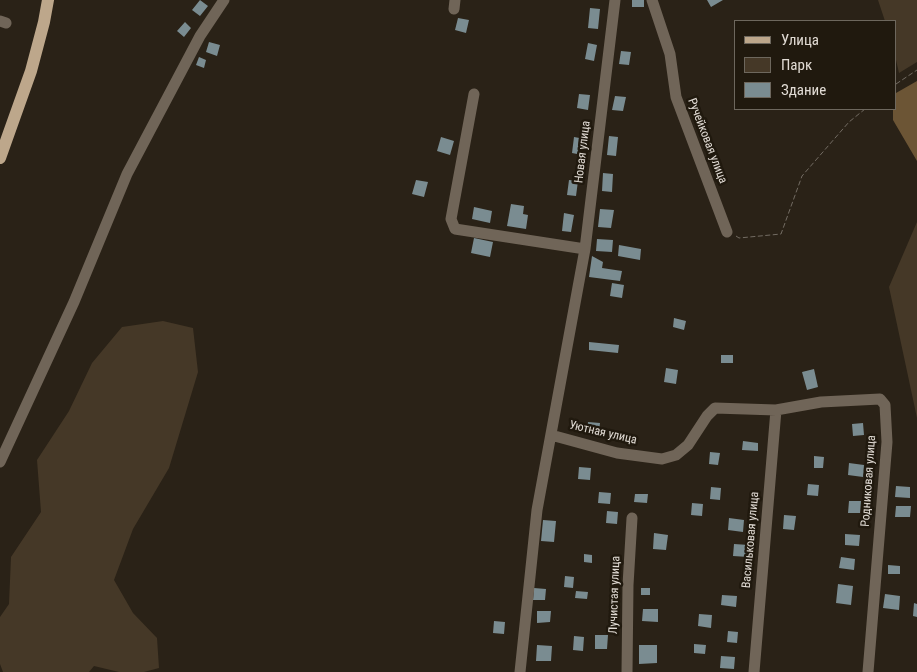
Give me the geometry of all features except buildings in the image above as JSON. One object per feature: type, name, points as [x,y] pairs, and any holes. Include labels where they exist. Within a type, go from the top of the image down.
[{"type":"main road","points":[[0,158],[31,71],[48,0]]},
{"type":"street","points":[[0,462],[74,302],[127,174],[200,36],[224,0]]},
{"type":"street","name":"Новая улица","points":[[520,672],[538,510],[586,249],[615,0]]},
{"type":"street","name":"Ручейковая улица","points":[[652,0],[670,54],[676,97],[727,232]]},
{"type":"street","points":[[474,94],[451,219],[455,229],[586,249]]},
{"type":"street","name":"Родниковая улица","points":[[776,410],[821,402],[868,399],[880,399],[885,405],[887,442],[868,672]]},
{"type":"street","name":"Уютная улица","points":[[551,435],[617,453],[662,459],[676,455],[688,445],[707,416],[715,408],[776,410]]},
{"type":"street","name":"Васильковая улица","points":[[754,672],[776,410]]},
{"type":"street","name":"Лучистая улица","points":[[627,672],[628,585],[632,518]]},
{"type":"path","points":[[897,83],[917,70]]},
{"type":"path","points":[[727,232],[740,238],[781,234],[802,176],[849,122],[864,110]]},
{"type":"green space","points":[[878,0],[917,0],[917,62],[899,73],[897,64],[897,20],[885,20]]},
{"type":"green space","points":[[917,222],[917,418],[889,287]]},
{"type":"green space","points":[[163,321],[193,328],[198,372],[169,468],[133,529],[114,580],[133,613],[157,638],[159,668],[144,672],[119,672],[94,666],[89,672],[3,672],[0,664],[0,617],[9,604],[11,557],[41,512],[37,460],[69,411],[92,363],[122,327]]},
{"type":"shaded area","points":[[917,81],[917,161],[893,120],[893,110],[897,110],[897,92]]}]
